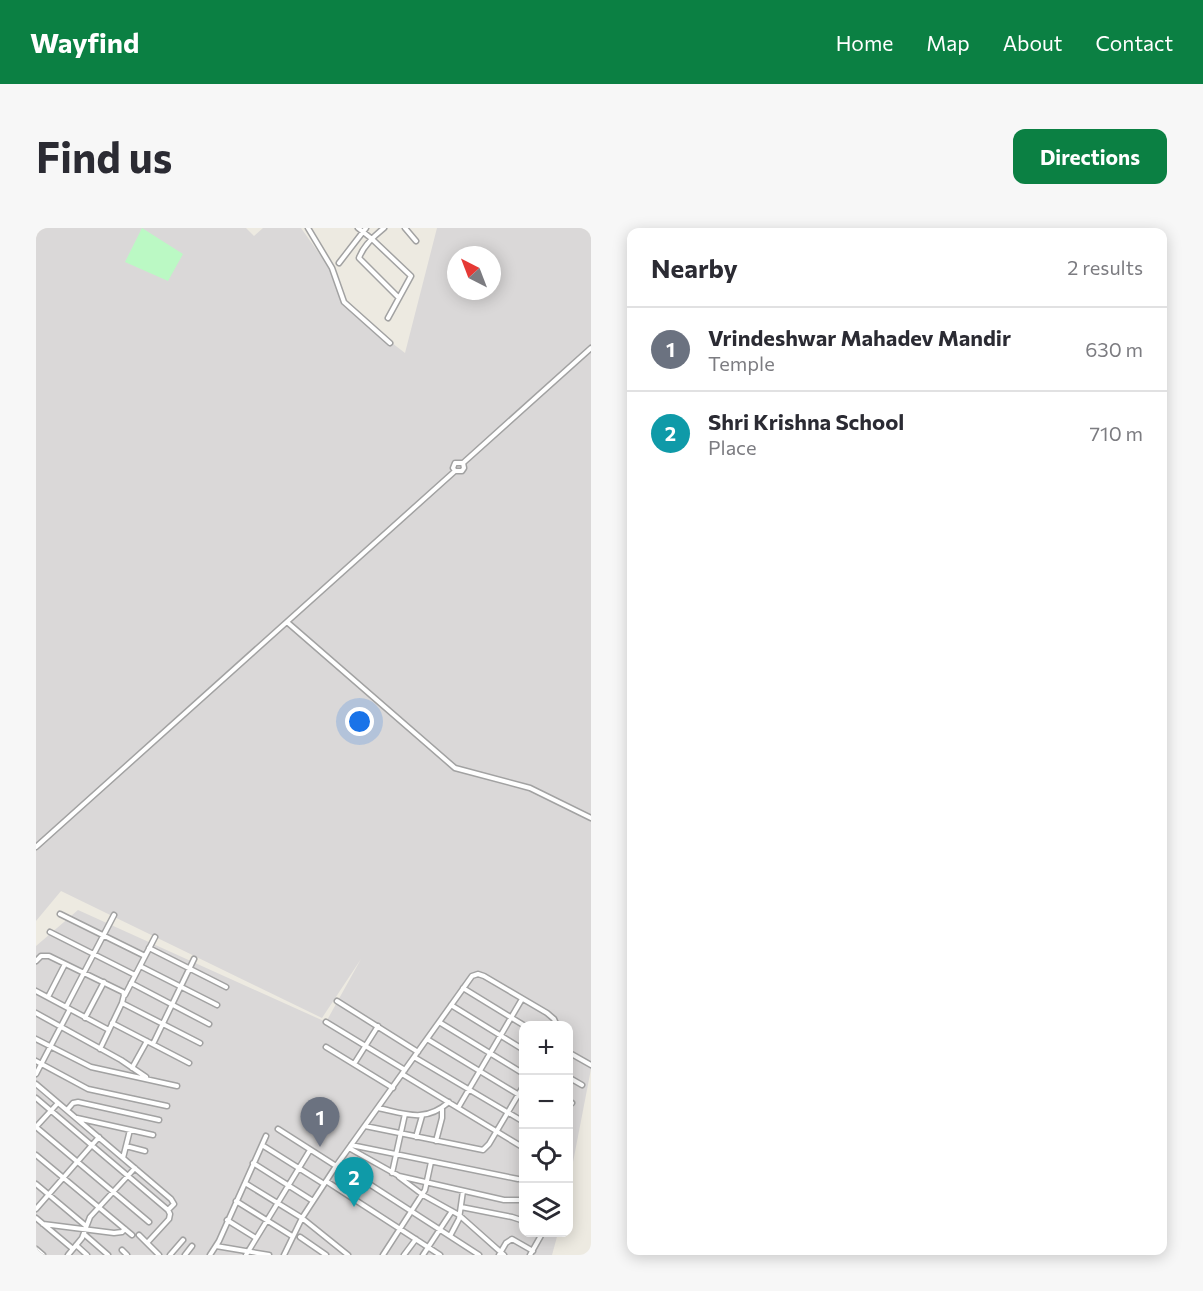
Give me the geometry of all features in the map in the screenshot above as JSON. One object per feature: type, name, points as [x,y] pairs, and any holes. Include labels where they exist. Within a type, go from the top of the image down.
[{"type":"street","points":[[308,228],[332,268],[344,303],[390,342]]},
{"type":"street","points":[[357,228],[365,230],[411,276],[388,318]]},
{"type":"street","points":[[384,228],[358,256],[399,298]]},
{"type":"street","points":[[405,228],[416,241]]},
{"type":"street","points":[[339,263],[365,230]]},
{"type":"street","points":[[455,471],[453,468],[455,463],[462,463],[591,348]]},
{"type":"street","points":[[36,847],[455,471],[462,471],[464,468],[462,463]]},
{"type":"street","points":[[287,622],[455,768],[530,788],[591,818]]},
{"type":"street","points":[[60,914],[145,956]]},
{"type":"street","points":[[36,1074],[114,915]]},
{"type":"street","points":[[50,932],[135,975]]},
{"type":"street","points":[[100,1049],[124,995],[155,938]]},
{"type":"street","points":[[149,948],[226,987]]},
{"type":"street","points":[[37,959],[45,955],[117,988],[124,995]]},
{"type":"street","points":[[153,1044],[194,959]]},
{"type":"street","points":[[48,998],[65,964]]},
{"type":"street","points":[[140,966],[217,1005]]},
{"type":"street","points":[[284,1255],[302,1218],[325,1182],[472,976],[478,974],[547,1013],[555,1021]]},
{"type":"street","points":[[86,1018],[104,982]]},
{"type":"street","points":[[131,983],[209,1024]]},
{"type":"street","points":[[463,988],[519,1022]]},
{"type":"street","points":[[36,991],[109,1030]]},
{"type":"street","points":[[458,1108],[522,999]]},
{"type":"street","points":[[338,1000],[418,1052]]},
{"type":"street","points":[[122,1003],[200,1043]]},
{"type":"street","points":[[451,1005],[519,1047]]},
{"type":"street","points":[[36,1013],[149,1079]]},
{"type":"street","points":[[326,1022],[519,1145]]},
{"type":"street","points":[[439,1022],[519,1071]]},
{"type":"street","points":[[112,1023],[189,1063]]},
{"type":"street","points":[[354,1064],[378,1026]]},
{"type":"street","points":[[36,1038],[91,1067],[177,1086]]},
{"type":"street","points":[[427,1039],[517,1095]]},
{"type":"street","points":[[132,1068],[147,1041]]},
{"type":"street","points":[[326,1047],[393,1088]]},
{"type":"street","points":[[573,1055],[591,1065]]},
{"type":"street","points":[[414,1057],[519,1119]]},
{"type":"street","points":[[36,1061],[88,1089],[167,1106]]},
{"type":"street","points":[[573,1080],[582,1085]]},
{"type":"street","points":[[36,1084],[173,1202],[174,1204],[168,1210]]},
{"type":"street","points":[[365,1126],[483,1150],[519,1092]]},
{"type":"street","points":[[36,1098],[168,1210],[169,1219],[147,1243]]},
{"type":"street","points":[[67,1110],[73,1103],[78,1102],[159,1120]]},
{"type":"street","points":[[378,1108],[422,1116],[442,1108],[449,1102]]},
{"type":"street","points":[[58,1103],[36,1127],[149,1222]]},
{"type":"street","points":[[436,1141],[442,1108]]},
{"type":"street","points":[[392,1173],[405,1114]]},
{"type":"street","points":[[417,1137],[422,1116]]},
{"type":"street","points":[[77,1118],[153,1135]]},
{"type":"street","points":[[278,1129],[336,1166]]},
{"type":"street","points":[[123,1158],[130,1130]]},
{"type":"street","points":[[210,1255],[266,1136]]},
{"type":"street","points":[[36,1209],[99,1137]]},
{"type":"street","points":[[262,1145],[440,1255]]},
{"type":"street","points":[[126,1146],[145,1151]]},
{"type":"street","points":[[350,1147],[518,1179]]},
{"type":"street","points":[[350,1147],[399,1176],[504,1200],[519,1200]]},
{"type":"street","points":[[248,1253],[310,1150]]},
{"type":"street","points":[[36,1155],[132,1235]]},
{"type":"street","points":[[383,1255],[423,1195],[428,1183],[431,1162]]},
{"type":"street","points":[[253,1163],[313,1201]]},
{"type":"street","points":[[69,1255],[88,1220],[135,1168]]},
{"type":"street","points":[[399,1176],[423,1195],[459,1215],[501,1254],[506,1243],[512,1239],[531,1253],[540,1237]]},
{"type":"street","points":[[360,1178],[479,1255]]},
{"type":"street","points":[[244,1182],[302,1218],[345,1254]]},
{"type":"street","points":[[36,1184],[85,1229],[108,1255]]},
{"type":"street","points":[[450,1236],[459,1215],[463,1191]]},
{"type":"street","points":[[236,1201],[292,1236]]},
{"type":"street","points":[[461,1207],[519,1220]]},
{"type":"street","points":[[423,1255],[452,1211]]},
{"type":"street","points":[[36,1218],[87,1255]]},
{"type":"street","points":[[228,1220],[256,1238]]},
{"type":"street","points":[[43,1224],[114,1233],[125,1229]]},
{"type":"street","points":[[139,1235],[159,1255]]},
{"type":"street","points":[[300,1236],[326,1255]]},
{"type":"street","points":[[404,1255],[416,1239]]},
{"type":"street","points":[[170,1255],[183,1240]]},
{"type":"street","points":[[185,1255],[192,1245]]},
{"type":"street","points":[[216,1246],[269,1255]]},
{"type":"street","points":[[36,1249],[43,1255]]},
{"type":"street","points":[[122,1250],[127,1255]]},
{"type":"shaded area","points":[[36,228],[246,228],[254,236],[263,228],[301,228],[333,273],[353,313],[405,353],[437,228],[591,228],[591,1069],[573,1162],[573,1021],[519,1021],[519,1237],[557,1237],[552,1255],[36,1255],[36,946],[78,910],[326,1022],[361,959],[322,1018],[61,891],[36,921]]},
{"type":"green space","points":[[142,228],[183,254],[168,281],[125,262]]},
{"type":"place","name":"Vrindeshwar Mahadev Mandir","points":[[320,1147]]},
{"type":"place","name":"Shri Krishna School","points":[[354,1207]]}]
